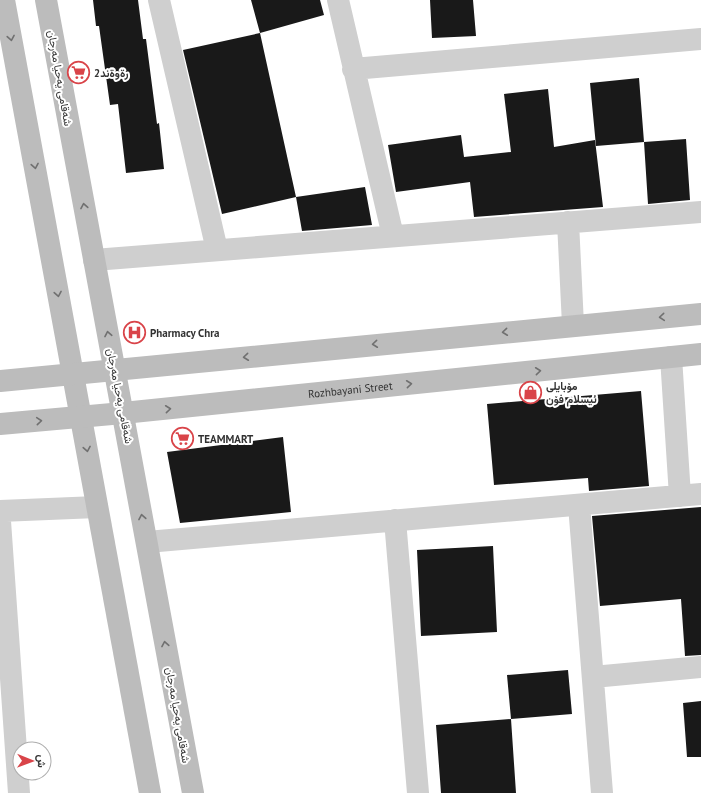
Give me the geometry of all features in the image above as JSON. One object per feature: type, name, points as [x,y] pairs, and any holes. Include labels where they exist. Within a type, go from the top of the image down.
[{"type":"street","points":[[4,0],[150,793]]},
{"type":"street","name":"شەقامی یەحیا مەرجان","points":[[46,0],[193,793]]},
{"type":"street","points":[[159,0],[217,250]]},
{"type":"street","points":[[338,0],[393,236]]},
{"type":"street","points":[[354,70],[701,39]]},
{"type":"street","points":[[94,260],[701,212]]},
{"type":"street","points":[[568,222],[573,325]]},
{"type":"street","points":[[0,381],[573,325],[701,314]]},
{"type":"street","name":"Rozhbayani Street","points":[[0,424],[123,413],[701,354]]},
{"type":"street","points":[[146,542],[691,495],[671,357]]},
{"type":"street","points":[[579,505],[602,793]]},
{"type":"street","points":[[0,511],[97,507]]},
{"type":"street","points":[[395,520],[418,793]]},
{"type":"street","points":[[0,521],[19,793]]},
{"type":"street","points":[[592,677],[701,667]]},
{"type":"building","points":[[93,0],[138,0],[143,39],[146,39],[157,124],[159,123],[164,169],[126,173],[118,104],[110,105],[99,26],[96,26]]},
{"type":"building","points":[[251,0],[320,0],[324,15],[260,33]]},
{"type":"building","points":[[430,0],[473,0],[476,36],[432,38]]},
{"type":"building","points":[[260,33],[296,197],[222,214],[183,50]]},
{"type":"building","points":[[639,78],[644,142],[596,146],[590,83]]},
{"type":"building","points":[[548,89],[554,147],[595,140],[603,207],[474,217],[470,182],[396,192],[388,145],[461,135],[464,157],[511,152],[504,94]]},
{"type":"building","points":[[686,139],[690,200],[648,204],[644,142]]},
{"type":"building","points":[[365,187],[372,225],[302,231],[296,197]]},
{"type":"building","points":[[641,391],[649,486],[589,491],[588,478],[494,485],[487,404]]},
{"type":"building","points":[[283,437],[291,512],[180,523],[167,452]]},
{"type":"building","points":[[701,507],[701,655],[685,656],[681,599],[600,606],[592,516]]},
{"type":"building","points":[[493,546],[497,632],[421,636],[417,550]]},
{"type":"building","points":[[568,670],[572,714],[511,719],[507,675]]},
{"type":"building","points":[[701,701],[701,757],[687,757],[683,703]]},
{"type":"building","points":[[511,719],[516,793],[441,793],[436,725]]},
{"type":"place","name":"رةوةند2","points":[[79,73]]},
{"type":"place","name":"Pharmacy Chra","points":[[135,333]]},
{"type":"place","name":"مۆبایلی ئیسلام فۆن","points":[[530,392]]},
{"type":"place","name":"TEAMMART","points":[[183,439]]}]
